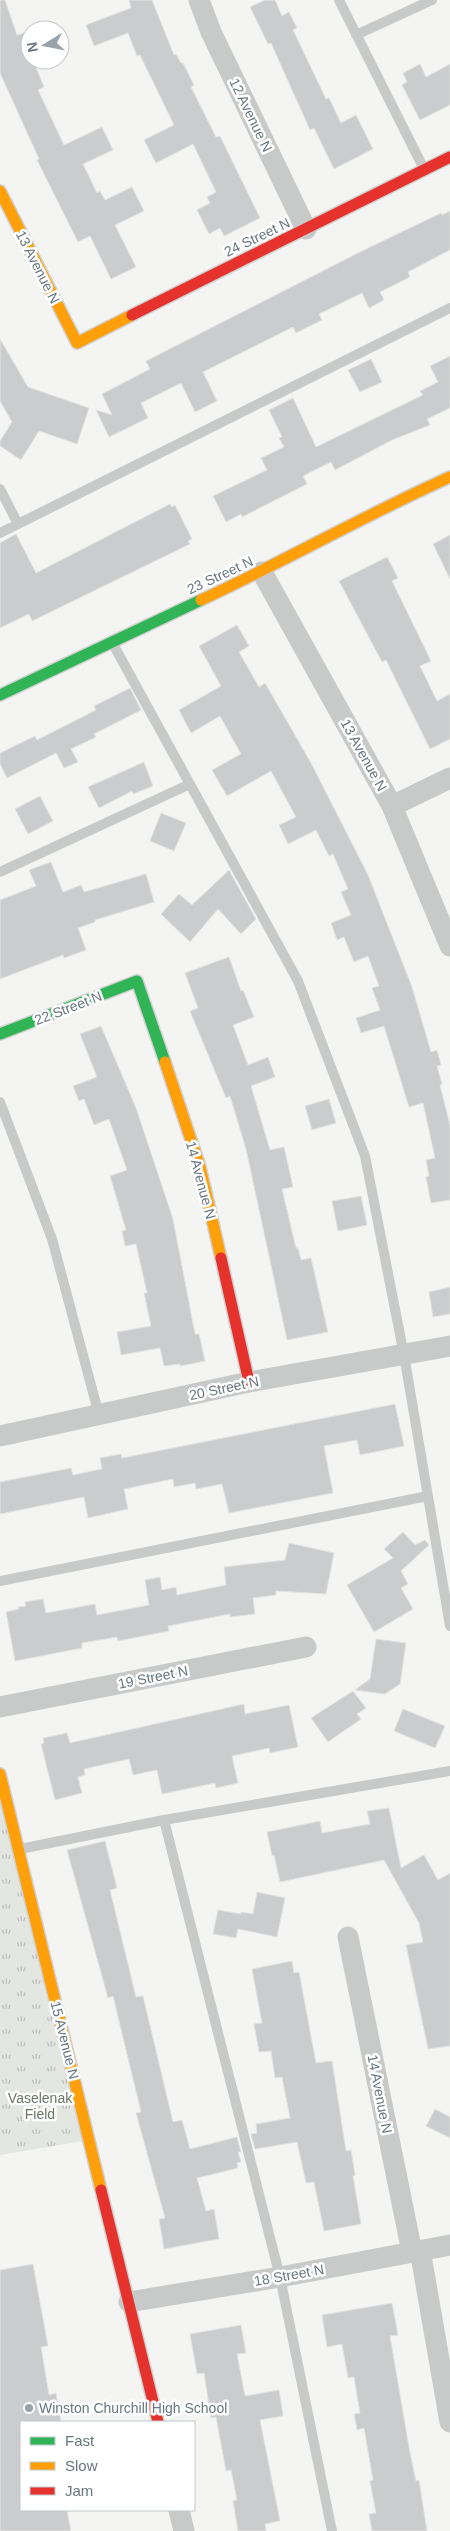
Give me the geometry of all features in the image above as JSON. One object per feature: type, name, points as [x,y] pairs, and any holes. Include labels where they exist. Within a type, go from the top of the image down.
[{"type":"street","name":"12 Avenue N","points":[[199,0],[211,32],[306,229]]},
{"type":"street","name":"24 Street N","points":[[77,342],[450,157]]},
{"type":"street","name":"13 Avenue N","points":[[0,191],[77,342]]},
{"type":"street","name":"23 Street N","points":[[0,695],[262,572],[381,508],[450,477]]},
{"type":"street","name":"13 Avenue N","points":[[262,572],[392,806],[450,946]]},
{"type":"street","points":[[392,806],[450,778]]},
{"type":"street","name":"22 Street N","points":[[0,1034],[137,981]]},
{"type":"street","name":"14 Avenue N","points":[[137,981],[200,1166],[249,1382]]},
{"type":"street","name":"20 Street N","points":[[0,1436],[249,1382],[450,1346]]},
{"type":"street","name":"19 Street N","points":[[0,1707],[306,1647]]},
{"type":"street","name":"15 Avenue N","points":[[0,1774],[158,2421]]},
{"type":"street","name":"14 Avenue N","points":[[348,1937],[416,2251],[450,2422]]},
{"type":"street","name":"18 Street N","points":[[128,2302],[280,2277],[450,2245]]},
{"type":"street","points":[[179,2511],[184,2531]]},
{"type":"lane","points":[[339,0],[424,170]]},
{"type":"lane","points":[[356,35],[432,0]]},
{"type":"lane","points":[[0,533],[450,308]]},
{"type":"lane","points":[[0,489],[18,524]]},
{"type":"lane","points":[[112,642],[298,981],[365,1156],[404,1354],[450,1626]]},
{"type":"lane","points":[[0,872],[190,784]]},
{"type":"lane","points":[[0,1102],[52,1239],[100,1415]]},
{"type":"lane","points":[[0,1581],[428,1496]]},
{"type":"lane","points":[[18,1849],[164,1820],[450,1770]]},
{"type":"lane","points":[[164,1820],[280,2277],[332,2531]]},
{"type":"green space","name":"Vaselenak Field","points":[[0,1774],[89,2140],[0,2155]]},
{"type":"building","points":[[0,0],[5,0],[17,35],[20,34],[20,70],[37,70],[44,87],[38,90],[64,145],[102,127],[113,150],[83,164],[97,193],[100,191],[105,200],[132,187],[144,211],[115,225],[136,267],[111,279],[90,236],[78,242],[37,160],[39,159],[0,73]]},
{"type":"building","points":[[129,0],[152,0],[174,55],[176,54],[181,63],[183,63],[194,85],[191,87],[216,137],[220,136],[260,218],[224,236],[220,228],[209,234],[197,210],[210,203],[207,197],[216,192],[193,144],[156,163],[144,140],[174,125],[140,55],[137,56],[128,33],[94,46],[86,25],[131,8]]},
{"type":"building","points":[[265,0],[275,0],[282,16],[289,12],[297,28],[293,30],[326,99],[329,98],[341,123],[356,115],[373,149],[334,169],[314,128],[310,130],[271,43],[268,44],[250,7]]},
{"type":"building","points":[[420,64],[426,77],[450,64],[450,105],[420,120],[402,85],[407,82],[403,73]]},
{"type":"building","points":[[450,211],[450,250],[408,272],[410,277],[380,292],[384,300],[369,308],[362,293],[319,314],[322,320],[296,333],[293,327],[203,372],[217,401],[195,412],[181,383],[141,403],[148,418],[109,437],[96,410],[112,415],[102,394],[150,369],[146,361],[360,252],[441,213],[442,215]]},
{"type":"building","points":[[0,339],[28,387],[89,408],[77,444],[39,431],[21,460],[0,446],[0,441],[12,422],[0,401]]},
{"type":"building","points":[[450,356],[450,408],[427,419],[430,425],[392,440],[335,470],[331,462],[303,476],[307,484],[242,517],[241,514],[226,522],[213,496],[267,470],[261,458],[284,447],[279,438],[282,437],[269,410],[293,398],[316,447],[423,395],[420,391],[438,382],[430,366]]},
{"type":"building","points":[[371,359],[382,382],[360,392],[348,370]]},
{"type":"building","points":[[170,504],[172,507],[175,505],[192,539],[188,541],[190,544],[32,621],[29,614],[0,628],[0,543],[16,534],[36,573]]},
{"type":"building","points":[[450,535],[450,579],[433,544]]},
{"type":"building","points":[[387,557],[398,578],[392,581],[431,661],[420,666],[437,701],[450,694],[450,739],[430,749],[386,660],[382,662],[339,581]]},
{"type":"building","points":[[237,625],[249,646],[239,652],[259,687],[265,683],[311,763],[368,875],[412,987],[431,1052],[437,1050],[441,1065],[437,1066],[442,1084],[440,1085],[450,1125],[450,1200],[431,1203],[426,1177],[429,1176],[426,1160],[435,1158],[423,1103],[409,1107],[384,1026],[361,1033],[356,1018],[380,1010],[372,988],[379,986],[368,956],[354,962],[344,937],[337,940],[331,923],[351,915],[341,892],[348,889],[333,854],[329,856],[316,830],[288,844],[279,825],[296,817],[271,771],[227,796],[212,770],[241,754],[220,716],[191,733],[179,710],[221,686],[199,646]]},
{"type":"building","points":[[130,688],[141,710],[94,734],[96,737],[71,749],[78,762],[64,768],[56,753],[7,778],[0,764],[0,753],[35,736],[37,740],[96,710],[94,706]]},
{"type":"building","points":[[144,762],[153,786],[133,794],[132,791],[99,808],[88,787]]},
{"type":"building","points":[[40,796],[53,821],[28,834],[15,809]]},
{"type":"building","points":[[161,813],[186,823],[174,851],[150,841]]},
{"type":"building","points":[[51,862],[63,892],[81,885],[84,892],[146,874],[154,902],[95,920],[95,922],[78,928],[86,950],[64,958],[63,955],[0,979],[0,900],[36,886],[29,870]]},
{"type":"building","points":[[229,870],[256,919],[241,934],[218,909],[190,942],[161,914],[179,894],[192,905]]},
{"type":"building","points":[[229,957],[241,991],[243,990],[254,1017],[233,1025],[248,1065],[268,1057],[275,1077],[251,1086],[270,1150],[284,1147],[293,1187],[282,1189],[296,1248],[298,1248],[301,1260],[311,1258],[328,1332],[287,1340],[246,1149],[230,1096],[226,1098],[190,1011],[198,1008],[185,973]]},
{"type":"building","points":[[101,1026],[136,1108],[173,1219],[195,1334],[199,1334],[205,1361],[180,1366],[180,1364],[164,1366],[160,1348],[121,1355],[117,1332],[151,1326],[144,1293],[147,1293],[136,1244],[125,1246],[122,1231],[126,1230],[110,1176],[127,1170],[109,1119],[94,1125],[84,1099],[79,1101],[73,1086],[97,1077],[80,1034]]},
{"type":"building","points":[[329,1099],[336,1123],[312,1130],[305,1106]]},
{"type":"building","points":[[361,1196],[367,1225],[338,1231],[332,1201]]},
{"type":"building","points":[[450,1287],[450,1314],[433,1317],[429,1292]]},
{"type":"building","points":[[395,1404],[404,1446],[360,1455],[357,1440],[324,1446],[333,1493],[229,1513],[222,1484],[196,1489],[195,1483],[174,1487],[173,1479],[124,1489],[128,1509],[88,1518],[84,1497],[0,1514],[0,1482],[71,1468],[73,1475],[102,1469],[100,1458],[121,1454],[122,1458]]},
{"type":"building","points":[[403,1532],[415,1545],[425,1540],[429,1545],[401,1571],[408,1584],[401,1588],[413,1609],[374,1632],[347,1585],[393,1558],[384,1549]]},
{"type":"building","points":[[289,1543],[334,1553],[326,1594],[276,1591],[276,1595],[253,1598],[255,1614],[230,1617],[230,1614],[168,1626],[169,1631],[118,1641],[117,1637],[82,1643],[82,1648],[15,1661],[6,1612],[26,1606],[25,1602],[43,1599],[46,1613],[95,1604],[97,1615],[149,1605],[145,1580],[160,1577],[162,1590],[176,1587],[177,1595],[226,1585],[224,1567],[285,1560]]},
{"type":"building","points":[[376,1639],[406,1643],[400,1684],[385,1694],[355,1690],[370,1679]]},
{"type":"building","points":[[353,1691],[366,1708],[357,1714],[361,1719],[328,1742],[311,1718]]},
{"type":"building","points":[[244,1704],[245,1714],[289,1705],[298,1747],[270,1753],[269,1748],[232,1756],[238,1783],[216,1788],[215,1783],[162,1794],[157,1770],[133,1775],[129,1759],[84,1769],[85,1775],[78,1777],[82,1793],[55,1800],[41,1744],[44,1743],[43,1738],[67,1733],[70,1743]]},
{"type":"building","points":[[403,1709],[445,1726],[435,1748],[394,1731]]},
{"type":"building","points":[[389,1808],[401,1868],[424,1855],[438,1880],[450,1873],[450,2046],[428,2049],[406,1945],[423,1942],[419,1923],[384,1860],[280,1882],[274,1855],[272,1856],[267,1832],[320,1821],[322,1833],[370,1824],[367,1811]]},
{"type":"building","points":[[105,1841],[117,1888],[110,1890],[136,1997],[143,1996],[173,2122],[182,2120],[190,2149],[237,2137],[241,2152],[238,2152],[241,2162],[237,2163],[238,2168],[197,2178],[206,2211],[214,2209],[219,2239],[164,2249],[159,2219],[165,2218],[136,2113],[141,2112],[113,1996],[108,1998],[67,1850]]},
{"type":"building","points":[[257,1892],[285,1898],[277,1937],[238,1929],[236,1938],[213,1934],[218,1910],[253,1914]]},
{"type":"building","points":[[292,1961],[294,1973],[299,1972],[316,2063],[332,2061],[346,2151],[351,2150],[361,2224],[324,2231],[314,2182],[306,2183],[297,2142],[255,2149],[251,2134],[257,2133],[256,2124],[290,2118],[282,2077],[275,2078],[271,2051],[259,2052],[254,2024],[262,2023],[252,1969]]},
{"type":"building","points":[[435,2109],[450,2117],[450,2138],[426,2126]]},
{"type":"building","name":"Winston Churchill High School","points":[[33,2264],[48,2346],[41,2347],[49,2395],[56,2393],[61,2421],[20,2421],[20,2511],[67,2511],[71,2531],[0,2531],[0,2270]]},
{"type":"building","points":[[392,2303],[398,2335],[390,2336],[410,2453],[416,2481],[419,2480],[427,2531],[372,2531],[369,2514],[376,2513],[370,2481],[373,2480],[364,2428],[357,2430],[354,2414],[360,2413],[354,2377],[348,2378],[342,2344],[327,2347],[322,2315]]},
{"type":"building","points":[[241,2325],[246,2353],[237,2354],[245,2396],[279,2390],[283,2416],[260,2420],[280,2521],[265,2524],[266,2531],[238,2531],[233,2501],[237,2500],[231,2470],[226,2471],[216,2417],[211,2418],[204,2373],[197,2374],[190,2334]]},
{"type":"traffic: fast","points":[[0,695],[201,600]]},
{"type":"traffic: fast","points":[[0,1034],[137,981],[165,1062]]},
{"type":"traffic: slow","points":[[0,191],[77,343],[132,315]]},
{"type":"traffic: slow","points":[[201,600],[450,477]]},
{"type":"traffic: slow","points":[[165,1062],[200,1167],[221,1258]]},
{"type":"traffic: slow","points":[[0,1774],[101,2190]]},
{"type":"traffic: jam","points":[[132,315],[450,157]]},
{"type":"traffic: jam","points":[[221,1258],[249,1382]]},
{"type":"traffic: jam","points":[[101,2190],[158,2421]]},
{"type":"place","name":"Winston Churchill High School","points":[[29,2408]]}]
